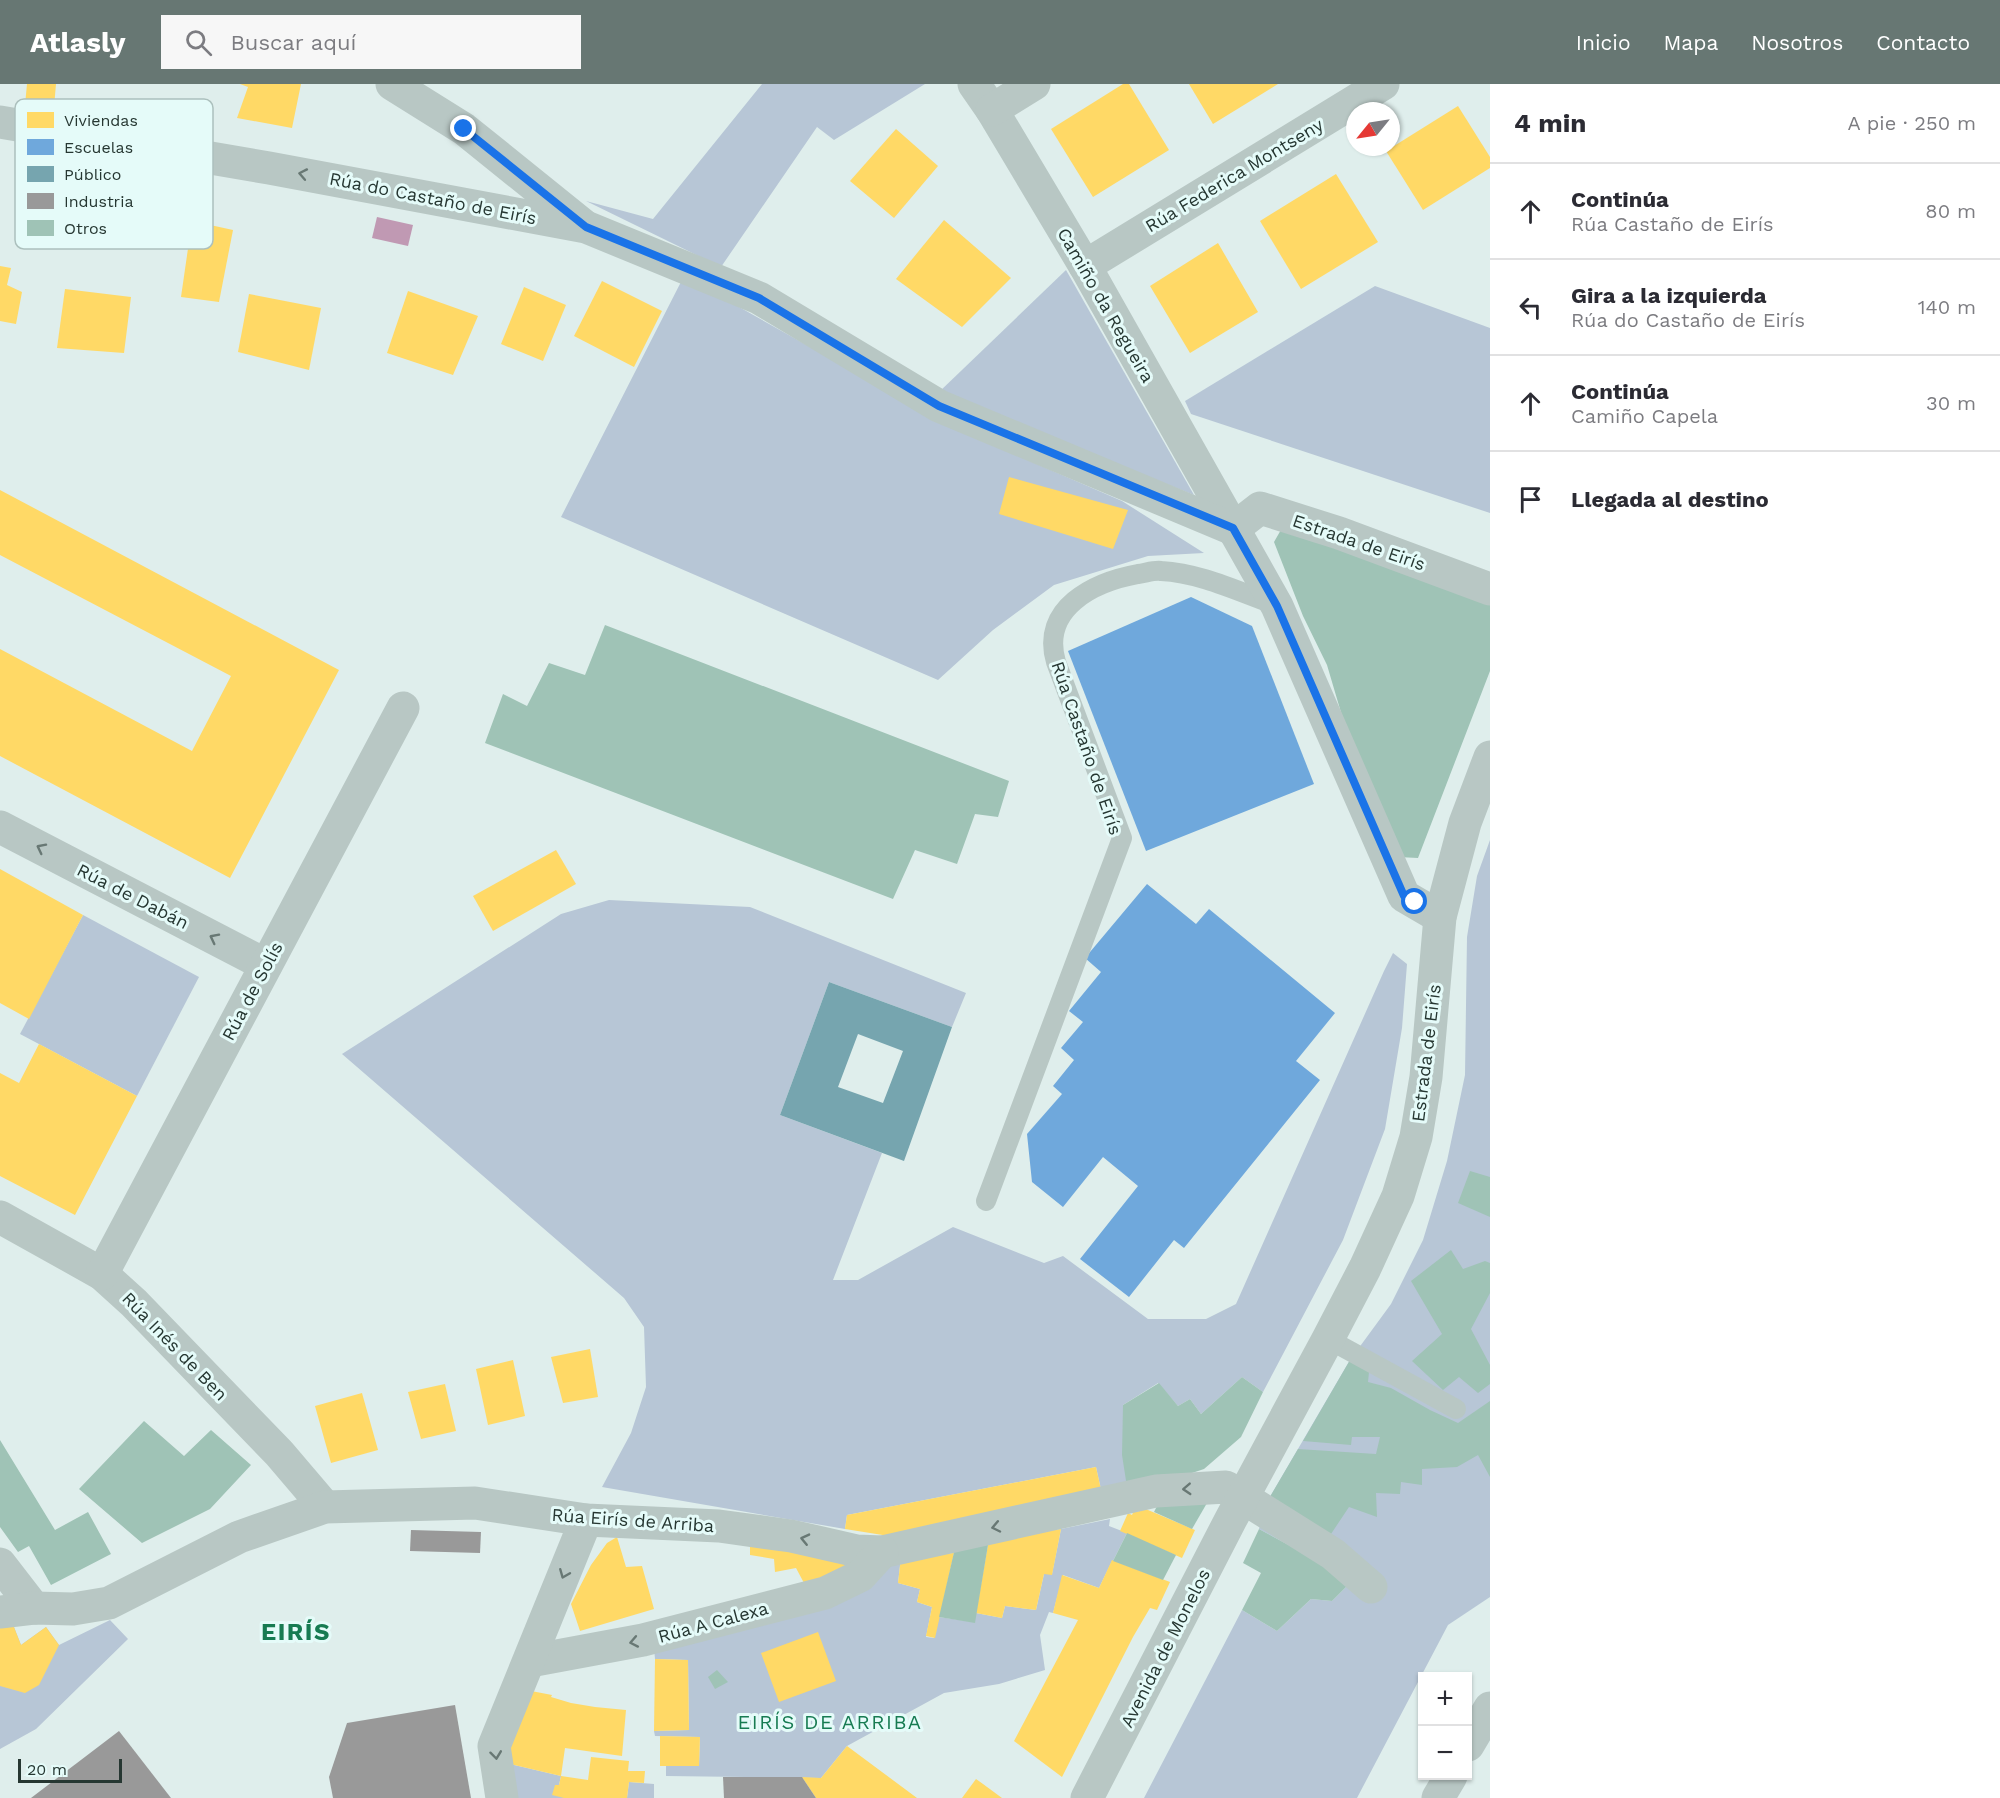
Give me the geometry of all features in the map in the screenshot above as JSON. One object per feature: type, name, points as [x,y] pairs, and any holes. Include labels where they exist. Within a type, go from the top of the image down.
[{"type":"street","points":[[392,84],[464,129],[586,227]]},
{"type":"street","points":[[983,97],[1034,84]]},
{"type":"street","name":"Rúa Federica Montseny","points":[[1085,266],[1383,84]]},
{"type":"street","name":"Camiño da Regueira","points":[[983,97],[1085,266],[1233,528]]},
{"type":"street","name":"Rúa do Castaño de Eirís","points":[[0,122],[15,125]]},
{"type":"street","name":"Rúa do Castaño de Eirís","points":[[213,158],[586,227],[759,298],[939,406],[1233,528]]},
{"type":"street","name":"Estrada de Eirís","points":[[1233,528],[1260,508],[1339,533],[1490,589]]},
{"type":"street","points":[[1233,528],[1277,606],[1404,896],[1440,917]]},
{"type":"street","name":"Rúa de Solís","points":[[102,1274],[403,708]]},
{"type":"street","name":"Estrada de Eirís","points":[[1242,1497],[1365,1268],[1398,1196],[1416,1137],[1426,1077],[1440,917],[1465,824],[1490,757]]},
{"type":"street","name":"Rúa de Dabán","points":[[0,827],[266,965]]},
{"type":"street","name":"Rúa Inés de Ben","points":[[0,1217],[102,1274],[134,1303],[279,1453],[325,1507]]},
{"type":"street","name":"Rúa Eirís de Arriba","points":[[0,1612],[34,1608],[73,1609],[109,1603],[239,1537],[325,1507],[475,1503],[586,1520],[719,1526],[791,1536],[857,1551],[882,1552],[1156,1491],[1226,1487],[1333,1554],[1371,1587]]},
{"type":"street","name":"Avenida de Monelos","points":[[1087,1798],[1242,1497]]},
{"type":"street","points":[[502,1798],[495,1746],[586,1520]]},
{"type":"street","name":"Rúa A Calexa","points":[[530,1661],[643,1640],[825,1593],[860,1576],[882,1552]]},
{"type":"street","points":[[0,1564],[34,1608]]},
{"type":"street","points":[[1472,1737],[1490,1708]]},
{"type":"street","points":[[1472,1750],[1490,1741]]},
{"type":"street","points":[[1438,1798],[1449,1780]]},
{"type":"lane","name":"Rúa Castaño de Eirís","points":[[986,1201],[1122,838],[1056,662],[1052,639],[1056,623],[1075,600],[1092,589],[1110,581],[1159,570],[1188,574],[1277,606]]},
{"type":"lane","points":[[1328,1339],[1456,1409]]},
{"type":"shaded area","points":[[762,84],[925,84],[834,140],[817,127],[721,267],[586,201],[653,219]]},
{"type":"shaded area","points":[[377,217],[413,225],[408,246],[372,238]]},
{"type":"shaded area","points":[[1066,270],[1194,495],[938,393]]},
{"type":"shaded area","points":[[684,276],[956,429],[1122,501],[1204,553],[1148,556],[1054,585],[993,630],[938,680],[561,517]]},
{"type":"shaded area","points":[[1375,286],[1490,328],[1490,513],[1191,414],[1185,401]]},
{"type":"shaded area","points":[[1490,840],[1490,1597],[1448,1625],[1423,1672],[1418,1672],[1418,1682],[1357,1798],[1144,1798],[1242,1610],[1277,1631],[1311,1599],[1332,1601],[1347,1586],[1322,1563],[1259,1529],[1267,1502],[1350,1360],[1391,1304],[1423,1240],[1447,1161],[1465,1075],[1467,937],[1477,876]]},
{"type":"shaded area","points":[[609,900],[750,907],[966,993],[952,1027],[829,982],[780,1115],[882,1153],[833,1280],[858,1280],[953,1227],[1044,1263],[1063,1256],[1148,1319],[1206,1319],[1236,1304],[1393,953],[1407,964],[1402,1028],[1385,1129],[1343,1240],[1263,1392],[1242,1377],[1201,1414],[1190,1399],[1178,1406],[1158,1383],[1123,1405],[1127,1487],[1102,1494],[1096,1467],[847,1515],[845,1529],[602,1487],[631,1433],[646,1387],[644,1327],[624,1298],[342,1054],[561,914]]},
{"type":"shaded area","points":[[83,915],[199,977],[137,1096],[20,1034]]},
{"type":"shaded area","points":[[1110,1519],[1109,1526],[1127,1533],[1099,1588],[1063,1575],[1053,1613],[1049,1612],[1040,1635],[1045,1670],[999,1684],[944,1693],[847,1746],[821,1778],[666,1776],[666,1766],[699,1766],[700,1737],[655,1736],[654,1731],[689,1730],[688,1660],[655,1659],[654,1648],[901,1557],[898,1583],[920,1589],[917,1602],[932,1607],[926,1637],[934,1638],[939,1617],[974,1622],[976,1613],[1002,1618],[1005,1606],[1036,1610],[1044,1574],[1052,1574],[1061,1529]]},
{"type":"shaded area","points":[[110,1620],[128,1639],[36,1729],[0,1749],[0,1624],[12,1622],[21,1645],[46,1627],[59,1645]]},
{"type":"shaded area","points":[[510,1764],[561,1776],[559,1785],[564,1798],[515,1798]]},
{"type":"shaded area","points":[[629,1782],[654,1784],[654,1798],[627,1798]]},
{"type":"building: Viviendas","points":[[27,84],[56,84],[55,99],[26,99]]},
{"type":"building: Viviendas","points":[[240,84],[301,84],[292,128],[237,118],[248,87]]},
{"type":"building: Viviendas","points":[[1123,84],[1129,84],[1169,150],[1093,197],[1051,129]]},
{"type":"building: Viviendas","points":[[1189,84],[1278,84],[1213,124]]},
{"type":"building: Viviendas","points":[[1458,106],[1490,157],[1490,168],[1423,210],[1389,156],[1400,156],[1400,142]]},
{"type":"building: Viviendas","points":[[896,129],[938,166],[894,218],[850,181]]},
{"type":"building: Viviendas","points":[[1336,174],[1378,242],[1301,289],[1260,221]]},
{"type":"building: Viviendas","points":[[944,220],[1011,278],[962,327],[896,279]]},
{"type":"building: Viviendas","points":[[213,226],[233,230],[219,302],[181,297],[188,249],[213,249]]},
{"type":"building: Viviendas","points":[[1218,243],[1258,312],[1190,353],[1150,286]]},
{"type":"building: Viviendas","points":[[0,266],[11,268],[7,285],[22,292],[16,324],[0,321]]},
{"type":"building: Viviendas","points":[[602,281],[662,311],[634,367],[574,336]]},
{"type":"building: Viviendas","points":[[524,287],[566,305],[543,361],[501,344]]},
{"type":"building: Viviendas","points":[[65,289],[131,297],[124,353],[57,348]]},
{"type":"building: Viviendas","points":[[408,291],[478,316],[453,375],[387,353]]},
{"type":"building: Viviendas","points":[[249,294],[321,308],[309,370],[238,352]]},
{"type":"building: Viviendas","points":[[1009,477],[1128,510],[1113,549],[999,514]]},
{"type":"building: Viviendas","points":[[0,490],[339,670],[230,878],[0,756],[0,649],[192,751],[231,676],[0,555]]},
{"type":"building: Viviendas","points":[[556,850],[576,884],[493,931],[473,896]]},
{"type":"building: Viviendas","points":[[0,869],[83,915],[29,1019],[0,1003]]},
{"type":"building: Viviendas","points":[[39,1044],[137,1096],[75,1215],[0,1176],[0,1073],[19,1083]]},
{"type":"building: Viviendas","points":[[590,1349],[598,1397],[563,1403],[551,1357]]},
{"type":"building: Viviendas","points":[[513,1360],[525,1416],[488,1425],[476,1369]]},
{"type":"building: Viviendas","points":[[445,1384],[456,1431],[421,1439],[408,1392]]},
{"type":"building: Viviendas","points":[[362,1393],[378,1450],[331,1463],[315,1406]]},
{"type":"building: Viviendas","points":[[1096,1467],[1102,1494],[889,1536],[845,1529],[847,1515]]},
{"type":"building: Viviendas","points":[[1141,1507],[1195,1530],[1182,1558],[1120,1531],[1128,1513],[1132,1515],[1134,1510],[1138,1512]]},
{"type":"building: Viviendas","points":[[1061,1529],[1052,1575],[1044,1574],[1036,1610],[1005,1606],[1002,1618],[976,1613],[989,1539]]},
{"type":"building: Viviendas","points":[[617,1537],[626,1567],[642,1566],[654,1609],[580,1631],[571,1604],[591,1565],[607,1543]]},
{"type":"building: Viviendas","points":[[750,1542],[848,1555],[849,1569],[804,1583],[796,1568],[775,1572],[774,1559],[750,1555]]},
{"type":"building: Viviendas","points":[[954,1553],[935,1638],[926,1636],[932,1607],[917,1602],[920,1589],[898,1583],[901,1557]]},
{"type":"building: Viviendas","points":[[1112,1560],[1170,1582],[1157,1610],[1150,1608],[1133,1637],[1062,1777],[1014,1741],[1078,1620],[1053,1613],[1062,1575],[1099,1588]]},
{"type":"building: Viviendas","points":[[12,1622],[21,1645],[46,1627],[59,1645],[39,1685],[25,1693],[0,1686],[0,1624]]},
{"type":"building: Viviendas","points":[[818,1632],[836,1681],[779,1702],[761,1653]]},
{"type":"building: Viviendas","points":[[655,1659],[688,1660],[689,1730],[654,1731]]},
{"type":"building: Viviendas","points":[[526,1690],[552,1695],[551,1697],[571,1703],[626,1710],[622,1756],[565,1748],[561,1776],[510,1764],[509,1752]]},
{"type":"building: Viviendas","points":[[660,1736],[700,1737],[699,1766],[660,1766]]},
{"type":"building: Viviendas","points":[[847,1746],[917,1798],[816,1798],[802,1777],[821,1778]]},
{"type":"building: Viviendas","points":[[591,1757],[629,1761],[628,1771],[645,1771],[644,1783],[629,1782],[627,1798],[564,1798],[552,1795],[555,1785],[559,1785],[561,1776],[588,1780]]},
{"type":"building: Viviendas","points":[[976,1779],[983,1784],[1002,1798],[962,1798]]},
{"type":"building: Escuelas","points":[[1191,597],[1252,626],[1314,784],[1146,851],[1068,651]]},
{"type":"building: Escuelas","points":[[1147,884],[1196,924],[1209,909],[1335,1013],[1296,1061],[1320,1080],[1184,1248],[1174,1240],[1129,1297],[1080,1259],[1138,1186],[1103,1157],[1063,1207],[1032,1182],[1027,1134],[1062,1094],[1053,1086],[1074,1060],[1061,1048],[1083,1022],[1069,1011],[1101,972],[1085,958]]},
{"type":"building: Público","points":[[829,982],[952,1027],[904,1161],[780,1115]],"holes":[[[858,1034],[903,1051],[883,1103],[838,1087]]]},
{"type":"building: Industria","points":[[411,1530],[481,1532],[480,1553],[410,1551]]},
{"type":"building: Industria","points":[[455,1705],[471,1798],[333,1798],[329,1777],[347,1723]]},
{"type":"building: Industria","points":[[119,1731],[171,1798],[31,1798]]},
{"type":"building: Industria","points":[[723,1777],[802,1777],[816,1798],[724,1798]]},
{"type":"building: Otros","points":[[1282,528],[1490,604],[1490,671],[1418,858],[1398,857],[1345,726],[1327,665],[1303,616],[1274,542]]},
{"type":"building: Otros","points":[[605,625],[1009,781],[998,817],[975,814],[957,864],[915,850],[893,899],[485,743],[503,694],[527,706],[549,663],[585,675]]},
{"type":"building: Otros","points":[[1470,1171],[1490,1177],[1490,1217],[1458,1203]]},
{"type":"building: Otros","points":[[1451,1250],[1463,1269],[1485,1261],[1490,1263],[1490,1293],[1471,1329],[1490,1365],[1490,1384],[1478,1393],[1459,1377],[1443,1390],[1412,1361],[1442,1334],[1411,1281]]},
{"type":"building: Otros","points":[[1350,1360],[1369,1372],[1368,1382],[1391,1388],[1458,1423],[1490,1401],[1490,1477],[1478,1455],[1457,1467],[1422,1469],[1422,1485],[1401,1482],[1400,1494],[1376,1493],[1377,1517],[1349,1507],[1331,1534],[1267,1502],[1298,1449],[1376,1454],[1380,1437],[1352,1437],[1351,1445],[1303,1441]]},
{"type":"building: Otros","points":[[1242,1377],[1263,1392],[1241,1437],[1204,1469],[1174,1479],[1127,1487],[1122,1455],[1123,1405],[1159,1383],[1178,1406],[1190,1399],[1201,1414]]},
{"type":"building: Otros","points":[[144,1421],[184,1456],[211,1430],[251,1465],[210,1509],[142,1543],[79,1489]]},
{"type":"building: Otros","points":[[0,1440],[55,1530],[88,1512],[111,1554],[51,1585],[29,1546],[18,1552],[0,1527]]},
{"type":"building: Otros","points":[[1207,1503],[1192,1529],[1154,1512],[1158,1504]]},
{"type":"building: Otros","points":[[1259,1529],[1322,1563],[1347,1586],[1332,1601],[1311,1599],[1277,1631],[1242,1610],[1261,1573],[1243,1563]]},
{"type":"building: Otros","points":[[1127,1533],[1176,1555],[1163,1580],[1113,1561]]},
{"type":"building: Otros","points":[[989,1539],[975,1623],[939,1617],[955,1548]]},
{"type":"building: Otros","points":[[717,1670],[728,1682],[715,1689],[708,1677]]},
{"type":"district","name":"EIRÍS","points":[[296,1632]]},
{"type":"district","name":"EIRÍS DE ARRIBA","points":[[830,1722]]},
{"type":"route","points":[[464,129],[586,227],[759,298],[939,406],[1233,528],[1277,606],[1404,896],[1415,902]]}]
